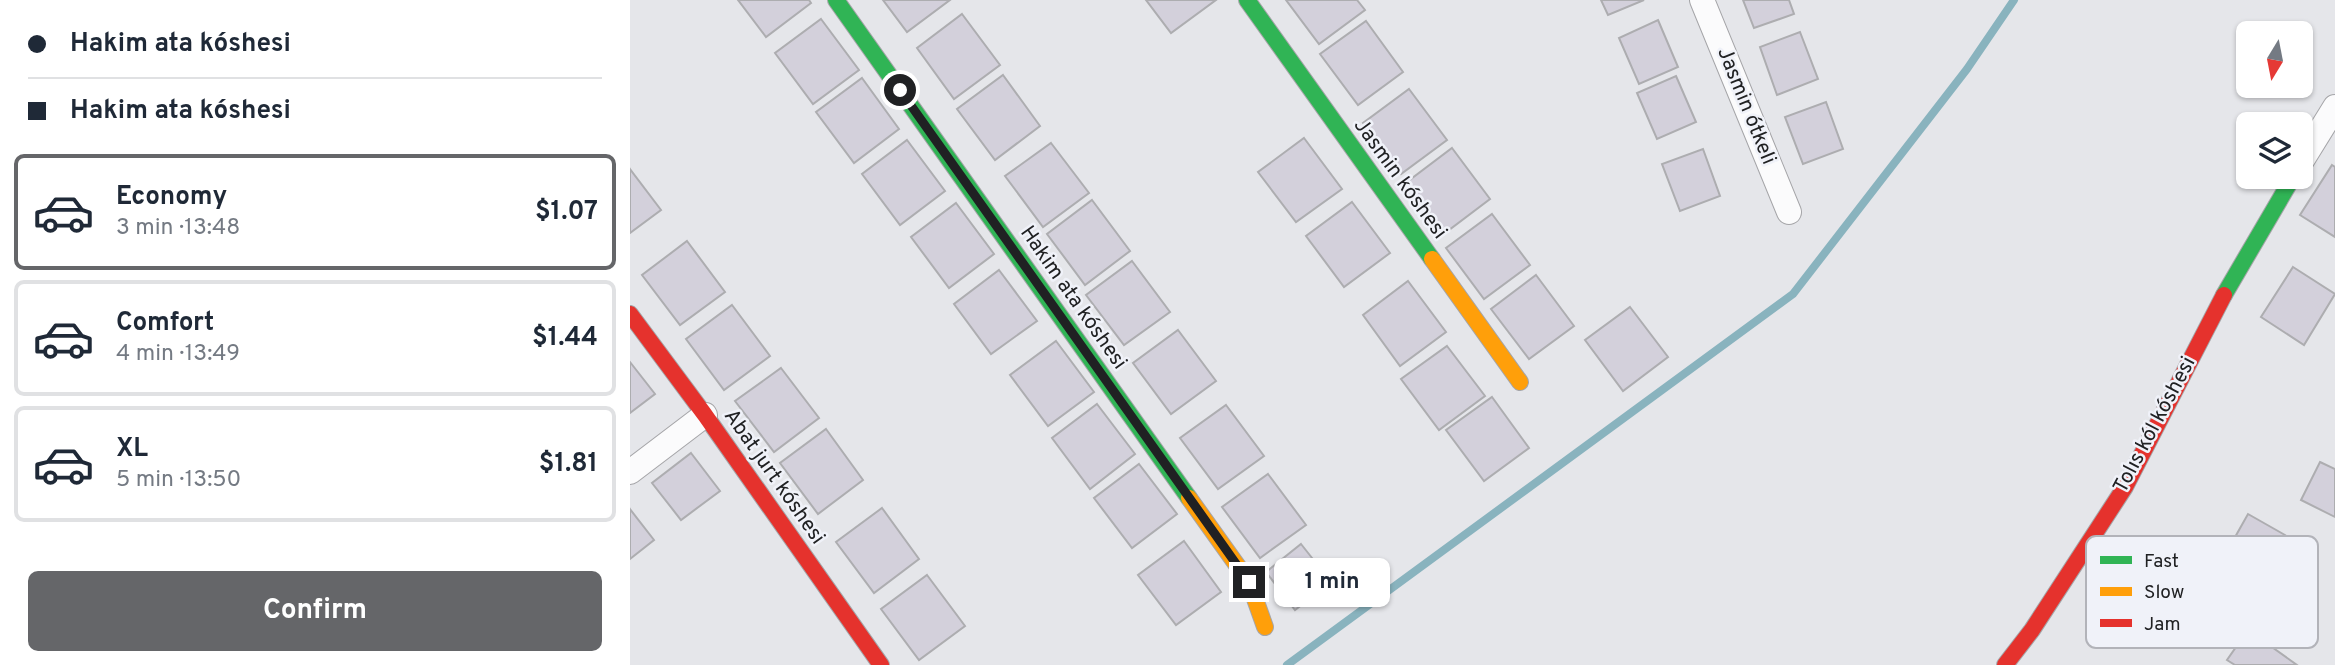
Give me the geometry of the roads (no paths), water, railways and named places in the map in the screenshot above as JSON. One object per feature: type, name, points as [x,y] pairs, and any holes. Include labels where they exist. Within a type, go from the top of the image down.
[{"type":"street","name":"Hakim ata kóshesi","points":[[836,0],[1249,582],[1265,627]]},
{"type":"street","name":"Jasmin kóshesi","points":[[1247,0],[1520,382]]},
{"type":"street","name":"Jasmin ótkeli","points":[[1702,0],[1789,212]]},
{"type":"street","points":[[2313,143],[2335,107]]},
{"type":"street","name":"Tolıs kól kóshesi","points":[[2093,536],[2125,487],[2215,310],[2286,189]]},
{"type":"street","name":"Abat jurt kóshesi","points":[[630,314],[705,415],[881,665]]},
{"type":"street","points":[[630,472],[705,415]]},
{"type":"street","name":"Tolıs kól kóshesi","points":[[2006,665],[2086,547]]},
{"type":"waterway","points":[[1287,665],[1793,294],[1967,69],[2014,0]]}]
